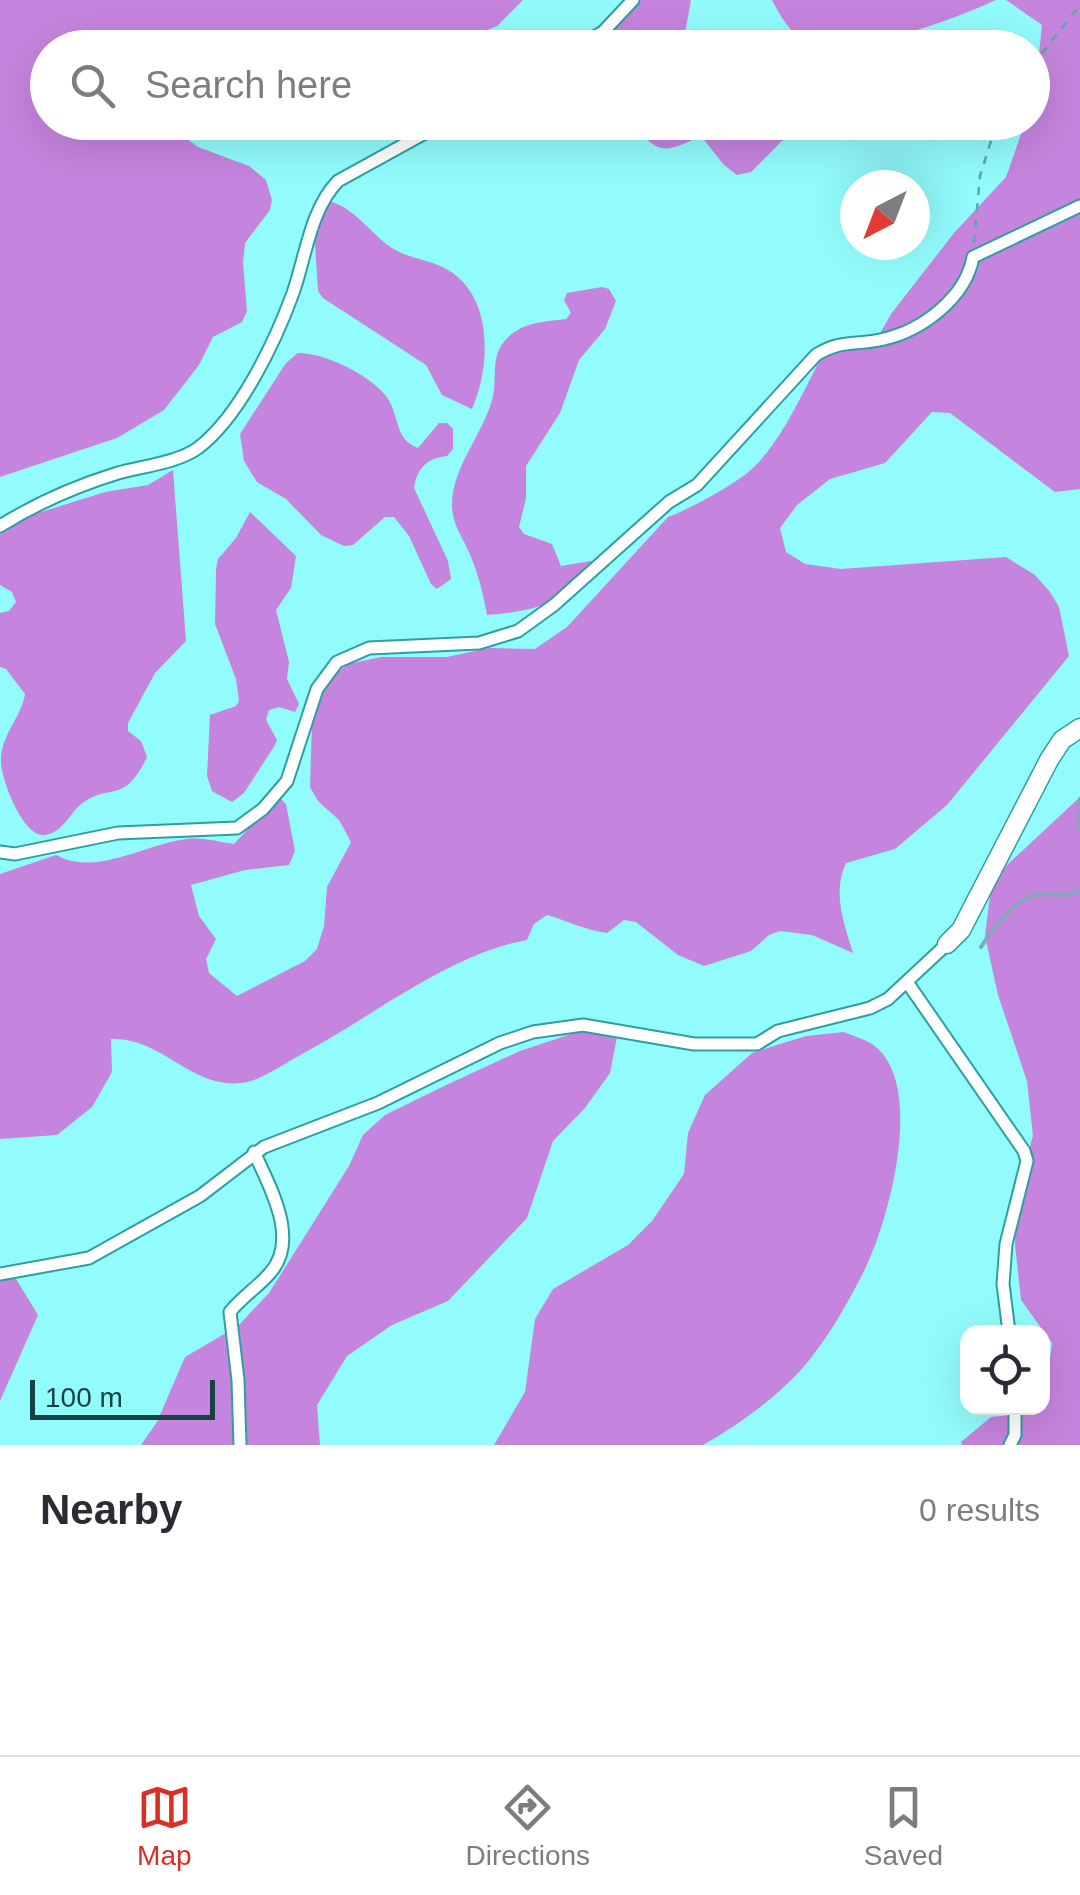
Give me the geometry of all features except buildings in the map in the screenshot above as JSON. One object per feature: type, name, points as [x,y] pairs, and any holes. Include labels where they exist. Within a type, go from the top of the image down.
[{"type":"street","points":[[604,30],[633,0]]},
{"type":"street","points":[[0,526],[67,490],[196,449],[233,410],[276,336],[328,192],[338,182],[412,140]]},
{"type":"street","points":[[0,852],[15,854],[118,832],[237,828],[288,782],[316,689],[337,662],[369,648],[479,643],[518,631],[554,605],[670,502],[697,485],[816,355],[834,344],[884,339],[936,314],[961,286],[972,256],[1080,206]]},
{"type":"street","points":[[0,1274],[89,1258],[200,1196],[254,1152],[378,1102],[500,1043],[534,1032],[583,1025],[694,1044],[757,1044],[778,1031],[870,1008],[888,999],[961,930],[1056,750],[1062,740],[1080,728]]},
{"type":"street","points":[[907,982],[973,1074],[1027,1161],[1006,1244],[1003,1284],[1008,1325]]},
{"type":"street","points":[[240,1445],[230,1312],[270,1274],[285,1243],[254,1152]]},
{"type":"street","points":[[1010,1445],[1015,1434],[1015,1415]]},
{"type":"path","points":[[1050,43],[1080,5]]},
{"type":"path","points":[[972,256],[980,176],[991,140]]},
{"type":"shaded area","points":[[0,0],[523,0],[497,26],[487,30],[30,30],[30,140],[189,140],[249,166],[266,180],[272,200],[270,210],[245,243],[247,311],[242,322],[213,337],[199,365],[164,410],[117,438],[0,477]]},
{"type":"shaded area","points":[[622,0],[691,0],[685,30],[613,30],[620,20]]},
{"type":"shaded area","points":[[772,0],[996,0],[917,30],[792,30]]},
{"type":"shaded area","points":[[1006,0],[1080,0],[1080,489],[1055,492],[950,413],[932,412],[885,463],[830,479],[797,505],[780,528],[786,552],[805,564],[841,569],[1006,557],[1035,575],[1050,592],[1059,607],[1069,656],[947,805],[895,849],[846,863],[840,897],[853,953],[812,935],[780,931],[751,951],[704,966],[678,955],[636,922],[624,920],[607,933],[547,915],[534,924],[527,940],[498,947],[440,972],[275,1070],[247,1082],[211,1080],[146,1046],[111,1039],[112,1072],[92,1107],[57,1135],[0,1139],[0,874],[56,855],[71,861],[104,861],[187,839],[234,844],[273,802],[281,799],[286,804],[295,851],[289,865],[245,870],[191,885],[199,916],[216,939],[206,959],[209,973],[237,996],[305,961],[317,949],[324,926],[327,887],[351,842],[339,820],[318,801],[310,787],[312,723],[329,679],[348,664],[381,657],[447,657],[489,648],[535,649],[567,627],[668,517],[713,495],[754,467],[785,425],[827,347],[877,339],[891,314],[954,233],[1006,177],[1019,140],[1050,140],[1050,30],[1041,30],[1042,25]]},
{"type":"shaded area","points":[[648,140],[692,140],[670,148]]},
{"type":"shaded area","points":[[704,140],[785,140],[751,172],[737,175]]},
{"type":"shaded area","points":[[324,200],[344,207],[392,248],[434,263],[463,282],[480,314],[484,333],[483,373],[472,409],[442,395],[426,365],[318,291],[313,211]]},
{"type":"shaded area","points":[[609,289],[616,301],[605,329],[579,360],[560,413],[526,466],[526,498],[519,527],[524,534],[552,544],[561,566],[591,561],[598,564],[600,571],[575,591],[548,604],[487,615],[477,572],[455,522],[452,505],[457,477],[493,396],[497,356],[503,343],[516,331],[532,324],[566,319],[571,313],[564,300],[567,293]]},
{"type":"shaded area","points":[[298,353],[333,361],[377,387],[390,402],[404,438],[418,448],[439,423],[447,423],[453,429],[453,449],[447,456],[424,465],[414,488],[448,561],[451,579],[437,589],[409,536],[394,517],[385,517],[353,545],[344,546],[321,535],[286,499],[257,482],[244,461],[240,434],[286,363]]},
{"type":"shaded area","points":[[173,470],[186,641],[155,673],[128,723],[128,731],[141,741],[147,757],[123,788],[80,805],[56,831],[37,834],[15,806],[2,769],[4,743],[25,694],[6,669],[0,667],[0,613],[9,611],[16,602],[12,592],[0,585],[0,525],[105,492],[148,485]]},
{"type":"shaded area","points":[[250,512],[296,556],[291,588],[276,610],[289,662],[287,679],[299,704],[295,712],[279,707],[269,710],[266,720],[277,740],[275,745],[244,793],[232,802],[212,791],[207,776],[210,715],[236,706],[239,701],[236,679],[215,624],[216,569],[218,559],[236,538]]},
{"type":"shaded area","points":[[1080,797],[1080,1445],[961,1442],[991,1417],[1050,1415],[1050,1325],[1039,1325],[1021,1300],[1015,1245],[1016,1195],[1033,1136],[1027,1081],[998,995],[985,936],[992,879]]},
{"type":"shaded area","points":[[595,1026],[617,1037],[610,1073],[585,1108],[553,1141],[527,1218],[448,1301],[392,1325],[347,1356],[317,1405],[320,1445],[141,1445],[157,1422],[185,1357],[238,1326],[269,1293],[349,1166],[363,1135],[385,1115],[442,1087],[520,1051]]},
{"type":"shaded area","points":[[844,1032],[872,1044],[889,1063],[898,1089],[898,1155],[872,1253],[834,1325],[800,1371],[754,1412],[703,1445],[494,1445],[525,1392],[535,1319],[553,1289],[628,1245],[652,1221],[684,1174],[688,1133],[705,1095],[752,1053],[806,1036]]},
{"type":"shaded area","points":[[0,1274],[16,1279],[38,1315],[0,1401]]},
{"type":"waterway","points":[[1080,799],[1080,830]]},
{"type":"waterway","points":[[981,947],[999,922],[1023,900],[1041,894],[1070,894],[1080,889]]}]
